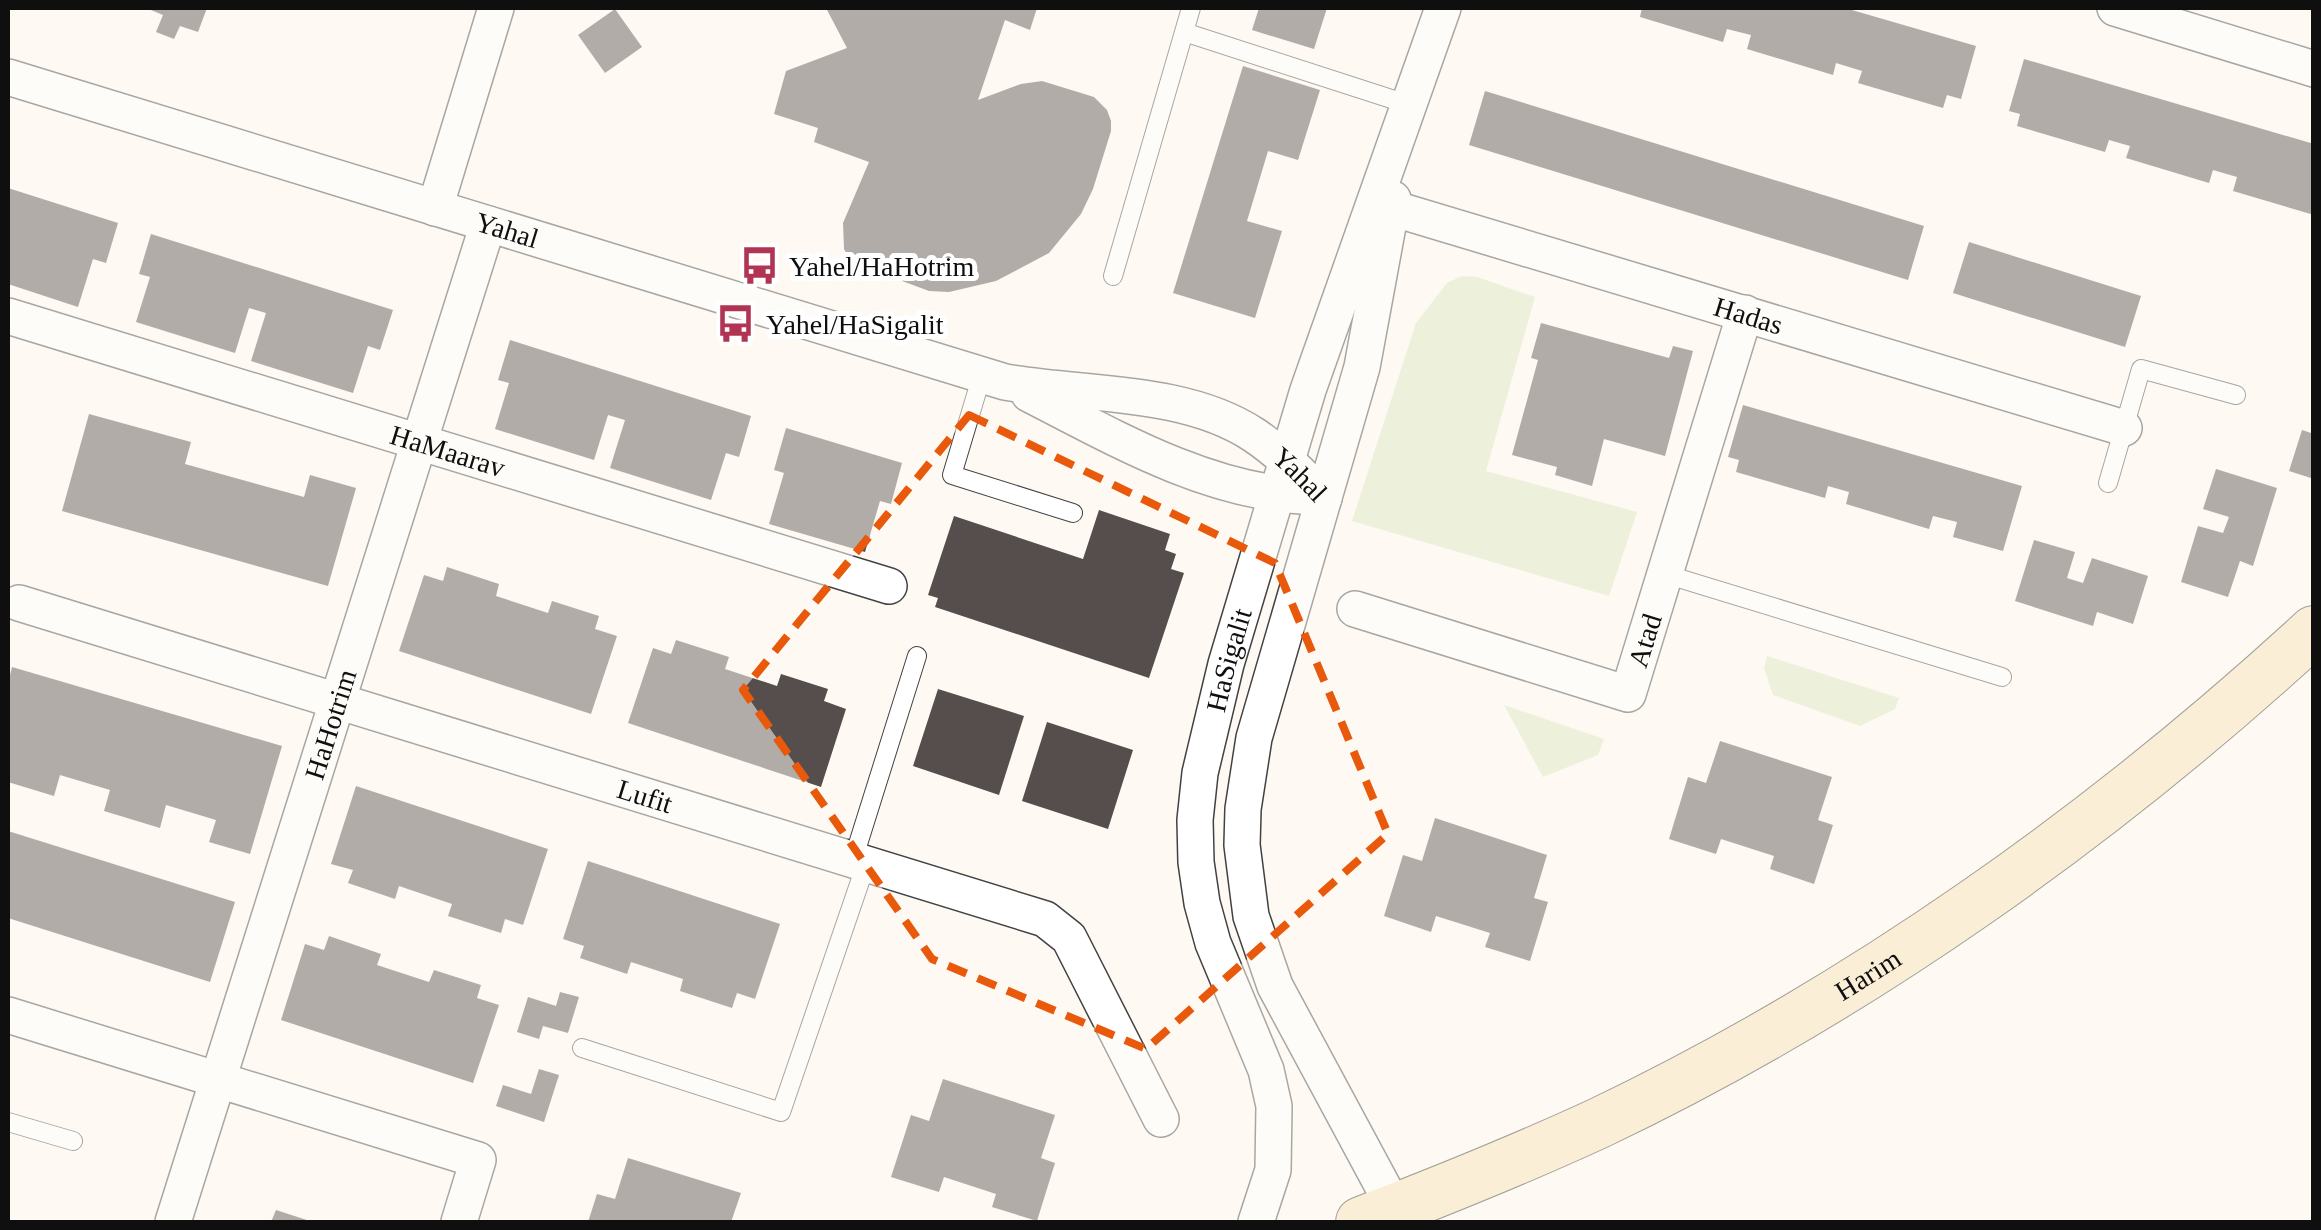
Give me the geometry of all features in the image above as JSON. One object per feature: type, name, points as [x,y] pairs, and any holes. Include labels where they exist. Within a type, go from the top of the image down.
[{"type":"main road","name":"Harim","points":[[1378,1216],[1485,1174],[1602,1121],[1830,996],[1926,934],[2084,822],[2212,722],[2314,631]]},
{"type":"street","points":[[436,208],[496,8]]},
{"type":"street","name":"HaSigalit","points":[[1378,1216],[1275,986],[1251,916],[1245,880],[1243,809],[1254,738],[1362,367],[1383,205],[1410,105],[1443,8]]},
{"type":"street","points":[[2115,8],[2314,69]]},
{"type":"street","name":"Yahal","points":[[8,77],[994,378],[1197,411],[1252,433],[1287,460],[1324,498]]},
{"type":"street","name":"HaSigalit","points":[[1256,1222],[1273,1170],[1274,1106],[1266,1070],[1229,985],[1202,902],[1195,820],[1210,722],[1287,460],[1330,321],[1383,205]]},
{"type":"street","name":"Hadas","points":[[1383,205],[2124,428]]},
{"type":"street","name":"HaHotrim","points":[[173,1222],[488,224]]},
{"type":"street","name":"Atad","points":[[1354,608],[1628,694],[1746,314]]},
{"type":"street","name":"HaMaarav","points":[[8,316],[889,586]]},
{"type":"street","name":"Yahal","points":[[994,378],[1147,453],[1277,495],[1324,498]]},
{"type":"street","name":"Lufit","points":[[20,603],[1055,924],[1069,938],[1161,1119]]},
{"type":"street","points":[[8,1015],[478,1160],[458,1222]]},
{"type":"lane","points":[[1113,276],[1191,8]]},
{"type":"lane","points":[[1184,32],[1410,105]]},
{"type":"lane","points":[[2108,484],[2140,369],[2236,395]]},
{"type":"lane","points":[[994,378],[952,475],[1073,513]]},
{"type":"lane","points":[[1665,574],[2002,677]]},
{"type":"lane","points":[[582,1048],[781,1112],[859,862],[917,656]]},
{"type":"lane","points":[[8,1122],[73,1141]]},
{"type":"highlighted area","points":[[969,415],[1275,563],[1388,834],[1146,1049],[932,959],[743,690]]},
{"type":"green space","points":[[1462,276],[1477,277],[1535,297],[1486,471],[1637,512],[1609,596],[1352,521],[1416,323],[1447,283]]},
{"type":"green space","points":[[1767,656],[1899,698],[1895,709],[1860,726],[1773,695],[1764,668]]},
{"type":"green space","points":[[1504,705],[1604,739],[1598,755],[1543,777]]},
{"type":"building","points":[[146,8],[207,8],[198,32],[180,26],[174,39],[156,32],[163,15]]},
{"type":"building","points":[[826,8],[1037,8],[1030,30],[1005,20],[978,100],[1021,84],[1042,81],[1094,97],[1107,110],[1111,121],[1093,189],[1081,214],[1049,253],[996,281],[949,292],[929,291],[851,262],[844,249],[843,223],[869,162],[814,142],[818,128],[774,114],[786,71],[847,48]]},
{"type":"building","points":[[1259,8],[1327,8],[1314,49],[1252,30]]},
{"type":"building","points":[[1642,8],[1845,8],[1976,46],[1961,99],[1947,95],[1943,108],[1858,83],[1862,71],[1836,63],[1833,75],[1747,49],[1751,35],[1727,29],[1723,42],[1640,17]]},
{"type":"building","points":[[615,9],[642,47],[605,73],[578,35]]},
{"type":"building","points":[[2024,59],[2314,144],[2314,215],[2233,191],[2237,177],[2213,170],[2209,183],[2126,158],[2130,146],[2109,140],[2105,152],[2017,126],[2020,114],[2009,111]]},
{"type":"building","points":[[1243,66],[1320,90],[1298,160],[1268,151],[1247,221],[1282,231],[1255,318],[1173,293]]},
{"type":"building","points":[[1485,91],[1924,226],[1908,280],[1469,145]]},
{"type":"building","points":[[8,188],[118,223],[106,263],[93,259],[78,307],[8,284]]},
{"type":"building","points":[[151,234],[393,310],[380,350],[368,346],[353,393],[251,361],[266,313],[249,308],[235,353],[136,322],[150,277],[139,274]]},
{"type":"building","points":[[1969,242],[2141,296],[2125,347],[1953,293]]},
{"type":"building","points":[[1541,323],[1669,358],[1673,346],[1693,351],[1665,456],[1604,439],[1592,486],[1555,475],[1557,467],[1512,455],[1538,360],[1531,358]]},
{"type":"building","points":[[510,340],[751,416],[739,457],[726,453],[711,500],[610,468],[625,420],[608,415],[594,460],[495,429],[509,383],[498,380]]},
{"type":"building","points":[[1743,405],[2022,486],[2003,551],[1953,537],[1957,522],[1933,516],[1929,529],[1846,504],[1849,492],[1828,486],[1825,498],[1736,472],[1739,460],[1728,457]]},
{"type":"building","points":[[89,414],[191,442],[185,464],[304,497],[310,475],[356,488],[328,586],[62,511]]},
{"type":"building","points":[[786,428],[902,463],[891,504],[880,501],[865,552],[769,524],[784,473],[774,470]]},
{"type":"building","points":[[2302,430],[2314,434],[2314,479],[2289,471]]},
{"type":"building","points":[[2216,469],[2277,488],[2253,566],[2240,561],[2228,597],[2181,582],[2198,526],[2223,533],[2229,517],[2203,509]]},
{"type":"building","points":[[1099,510],[1170,534],[1165,550],[1176,554],[1171,569],[1184,573],[1149,678],[935,607],[938,598],[928,595],[954,516],[1083,559]]},
{"type":"building","points":[[2034,540],[2075,552],[2067,578],[2083,583],[2092,558],[2148,576],[2133,624],[2097,612],[2093,626],[2015,601]]},
{"type":"building","points":[[447,567],[499,584],[496,596],[548,613],[552,601],[599,616],[595,629],[617,636],[591,714],[399,651],[424,575],[443,581]]},
{"type":"building","points":[[676,640],[729,657],[725,669],[777,686],[781,674],[828,689],[824,701],[846,709],[821,787],[628,723],[653,648],[671,654]]},
{"type":"building","points":[[12,667],[282,746],[250,854],[209,842],[216,820],[166,805],[160,828],[104,811],[110,790],[60,775],[54,796],[8,782],[8,683]]},
{"type":"building","points":[[938,689],[1024,716],[999,795],[913,766]]},
{"type":"building","points":[[1047,722],[1133,750],[1108,829],[1022,801]]},
{"type":"building","points":[[1720,741],[1832,777],[1818,820],[1833,825],[1814,884],[1770,869],[1774,856],[1721,839],[1716,854],[1669,839],[1688,777],[1706,783]]},
{"type":"building","points":[[356,786],[548,849],[523,925],[505,919],[501,933],[448,916],[452,904],[399,886],[395,899],[348,883],[353,870],[331,864]]},
{"type":"building","points":[[1435,818],[1547,855],[1534,898],[1548,902],[1530,961],[1485,947],[1490,933],[1436,916],[1431,932],[1384,916],[1403,855],[1422,861]]},
{"type":"building","points":[[8,831],[235,902],[210,982],[8,918]]},
{"type":"building","points":[[588,861],[780,924],[755,999],[737,993],[732,1008],[680,991],[683,979],[631,962],[627,974],[580,958],[584,946],[563,939]]},
{"type":"building","points":[[329,936],[381,954],[377,965],[429,982],[434,970],[481,985],[477,998],[499,1005],[473,1083],[281,1020],[305,944],[324,950]]},
{"type":"building","points":[[560,992],[579,997],[568,1033],[543,1026],[539,1039],[517,1032],[528,997],[556,1006]]},
{"type":"building","points":[[539,1069],[559,1075],[544,1122],[496,1106],[503,1085],[531,1094]]},
{"type":"building","points":[[943,1079],[1055,1115],[1041,1158],[1055,1163],[1037,1221],[992,1207],[996,1194],[944,1177],[939,1192],[891,1177],[911,1115],[929,1121]]},
{"type":"building","points":[[628,1158],[741,1193],[731,1222],[588,1222],[597,1194],[615,1199]]},
{"type":"building","points":[[276,1210],[313,1222],[271,1222]]},
{"type":"place","name":"Yahel/HaHotrim","points":[[759,266]]},
{"type":"place","name":"Yahel/HaSigalit","points":[[736,324]]}]
